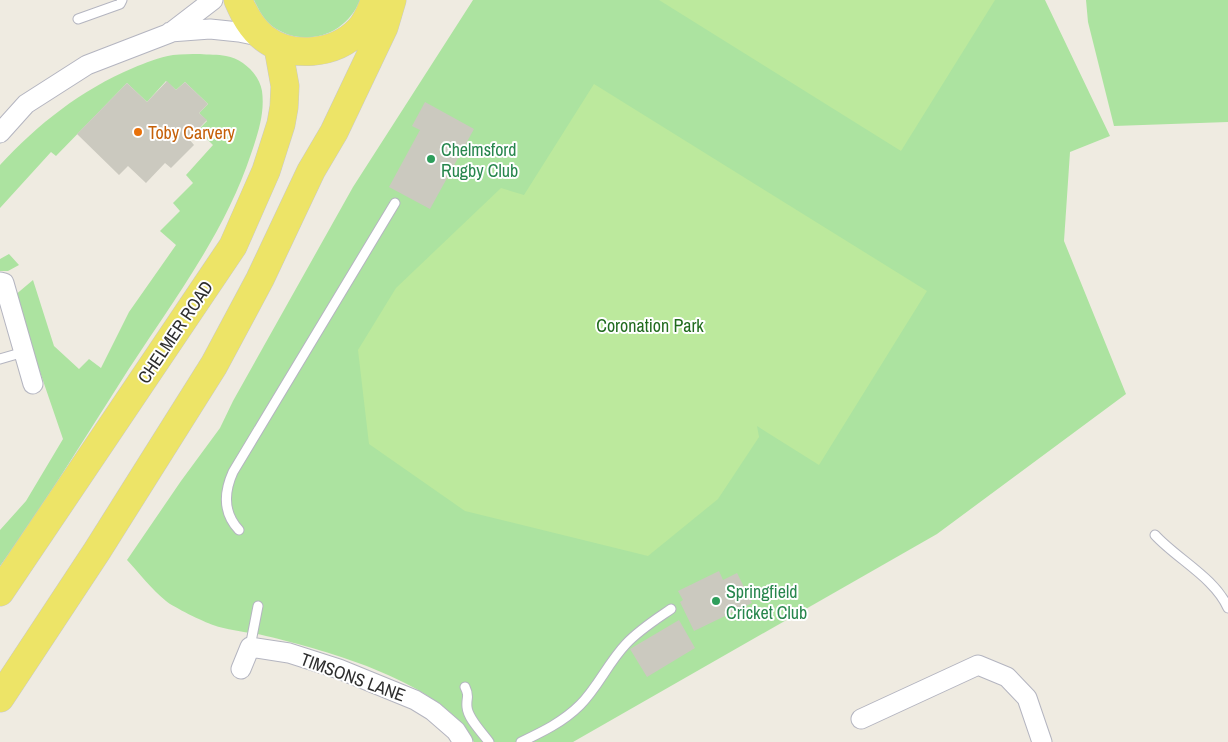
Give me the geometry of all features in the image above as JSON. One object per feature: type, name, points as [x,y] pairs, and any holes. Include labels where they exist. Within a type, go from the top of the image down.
[{"type":"main road","name":"CHELMER ROAD","points":[[0,592],[233,246],[266,171],[281,124],[285,86],[271,42],[248,20],[238,0]]},
{"type":"main road","points":[[271,42],[304,52],[324,50],[343,43],[359,30],[379,4]]},
{"type":"main road","points":[[0,699],[97,551],[214,365],[260,279],[311,170],[334,132],[384,28],[379,4]]},
{"type":"street","points":[[0,133],[26,104],[87,65],[170,32],[213,0]]},
{"type":"street","points":[[170,32],[210,30],[239,32],[271,42]]},
{"type":"street","points":[[0,282],[4,283],[32,384]]},
{"type":"street","points":[[241,669],[250,647]]},
{"type":"street","name":"TIMSONS LANE","points":[[250,647],[289,653],[339,669],[415,700],[456,731],[463,742]]},
{"type":"street","points":[[861,719],[978,666],[1007,677],[1027,698],[1042,742]]},
{"type":"lane","points":[[78,19],[120,4],[122,0]]},
{"type":"lane","points":[[239,530],[230,517],[226,498],[227,486],[233,472],[395,203]]},
{"type":"lane","points":[[0,359],[24,352]]},
{"type":"lane","points":[[1155,535],[1224,598],[1228,608]]},
{"type":"lane","points":[[250,647],[258,606]]},
{"type":"lane","points":[[521,742],[549,728],[578,707],[592,692],[625,645],[639,631],[671,609]]},
{"type":"lane","points":[[465,687],[469,694],[466,706],[469,714],[490,742]]},
{"type":"green space","points":[[254,0],[360,0],[345,22],[334,30],[322,35],[297,37],[284,33],[272,26]]},
{"type":"green space","name":"Coronation Park","points":[[473,0],[1045,0],[1110,136],[1070,152],[1064,241],[1126,394],[937,534],[573,742],[474,742],[459,721],[438,703],[411,686],[382,672],[320,650],[213,625],[170,604],[156,592],[127,560],[220,428],[233,401],[353,187]]},
{"type":"green space","points":[[659,0],[995,0],[901,151]]},
{"type":"green space","points":[[1086,0],[1228,0],[1228,122],[1114,126],[1088,22]]},
{"type":"green space","points":[[173,55],[223,55],[238,60],[254,73],[262,91],[263,107],[260,123],[239,185],[225,216],[192,274],[46,500],[0,566],[0,530],[26,501],[63,439],[14,296],[33,280],[54,346],[79,369],[89,359],[101,368],[129,312],[176,245],[160,231],[180,211],[173,203],[193,183],[186,175],[213,145],[198,130],[207,121],[199,113],[208,104],[185,82],[176,90],[166,81],[147,102],[127,83],[56,156],[51,152],[0,208],[0,165],[14,150],[61,109],[114,77],[157,59]]},
{"type":"green space","points":[[594,84],[927,291],[819,465],[757,426],[759,437],[718,499],[648,556],[465,511],[369,444],[358,350],[396,288],[501,188],[524,195]]},
{"type":"green space","points":[[9,254],[19,265],[8,271],[0,271],[0,259]]},
{"type":"building","name":"Toby Carvery","points":[[167,81],[176,90],[185,82],[208,104],[199,113],[207,120],[189,139],[194,145],[171,168],[165,163],[146,183],[128,166],[119,175],[77,134],[127,83],[147,102]]},
{"type":"building","name":"Chelmsford Rugby Club","points":[[425,102],[474,129],[430,209],[389,187],[420,130],[412,126]]},
{"type":"building","name":"Springfield Cricket Club","points":[[719,571],[723,580],[737,573],[752,603],[694,631],[680,602],[683,600],[678,591]]},
{"type":"building","points":[[679,620],[695,648],[647,677],[630,649]]},
{"type":"place","name":"Toby Carvery","points":[[138,132]]},
{"type":"place","name":"Chelmsford Rugby Club","points":[[431,159]]},
{"type":"place","name":"Springfield Cricket Club","points":[[716,601]]}]
